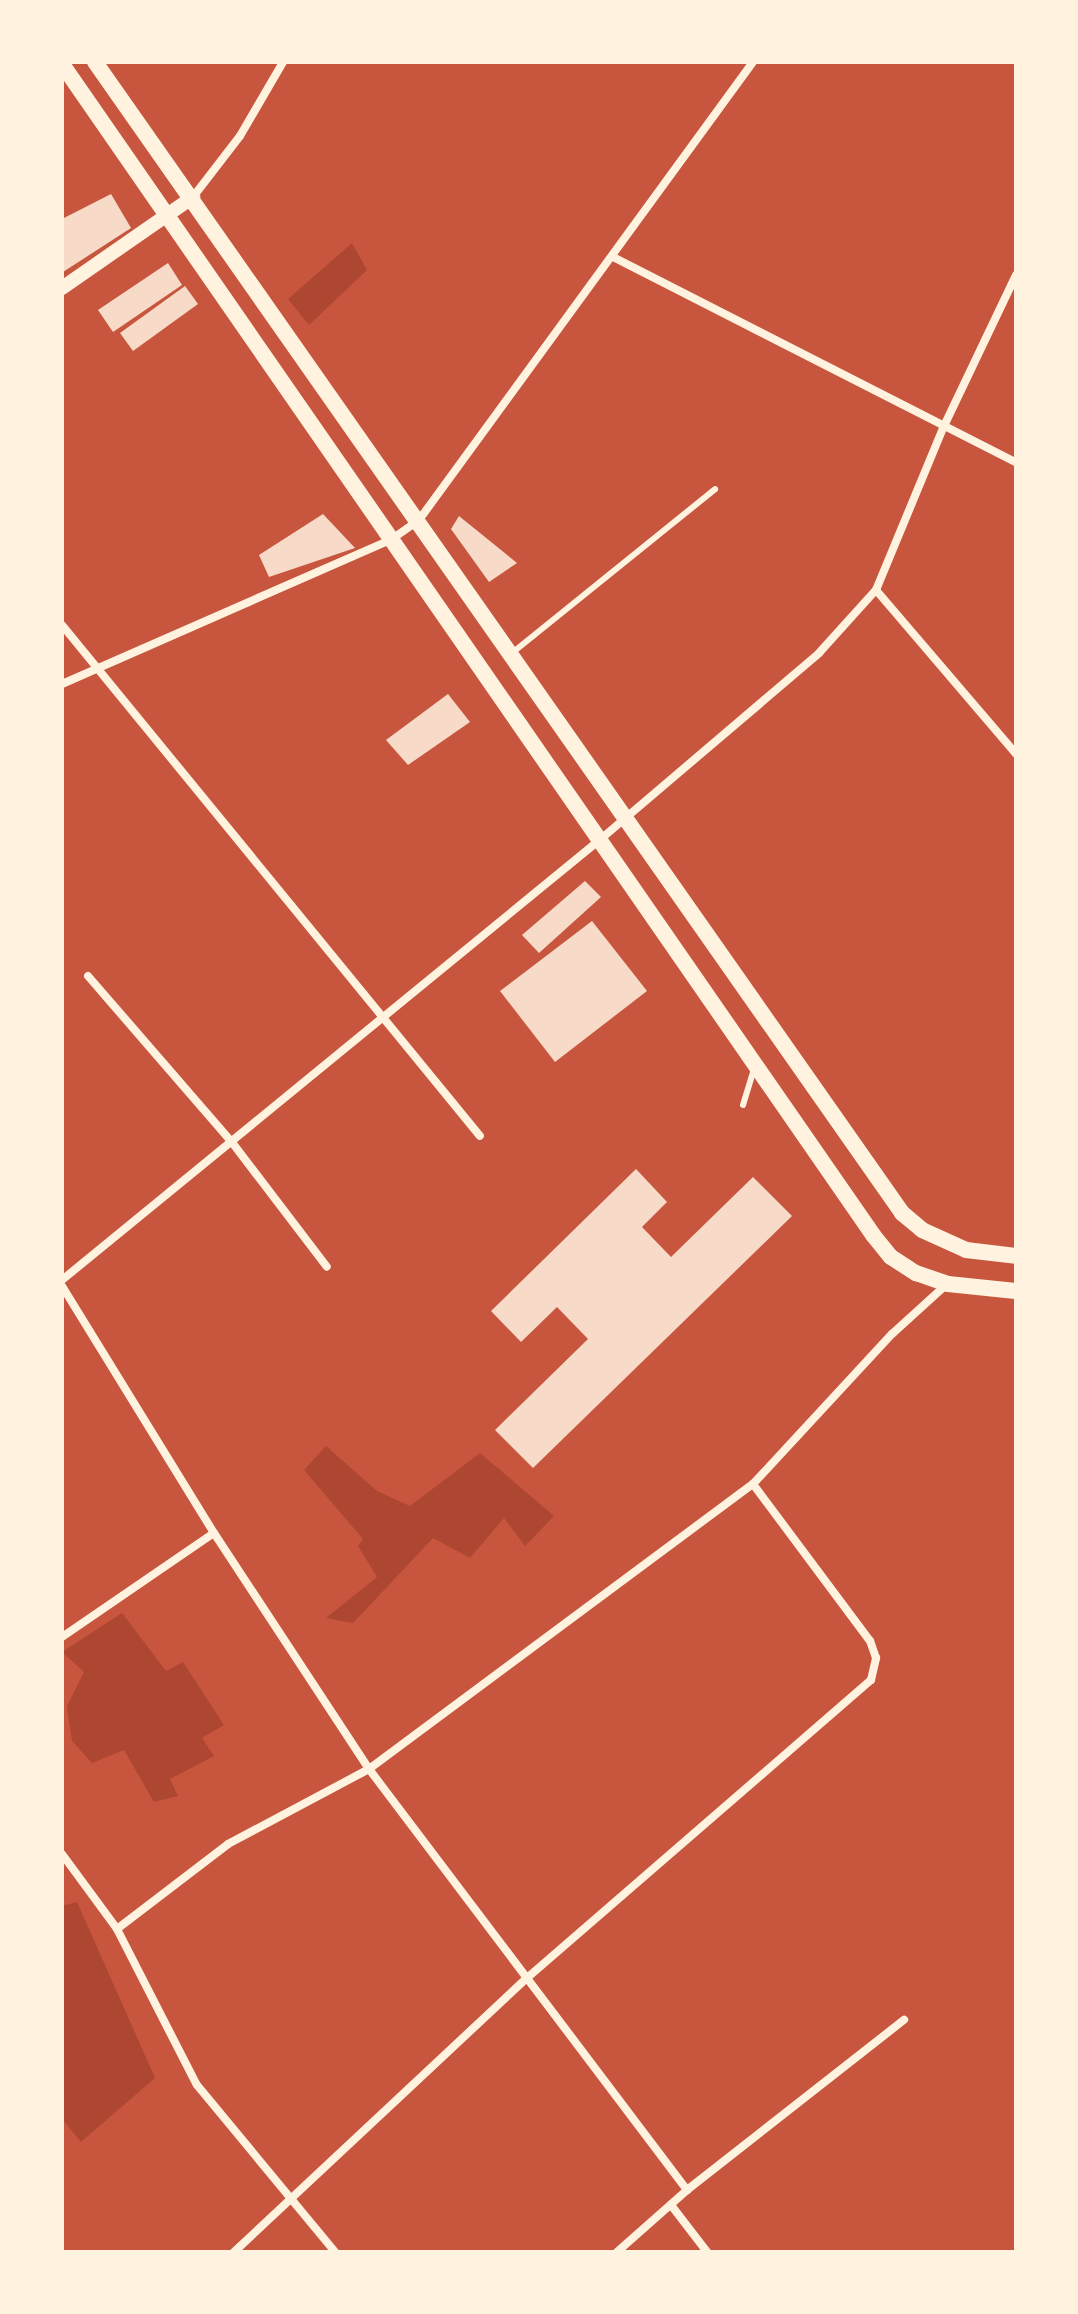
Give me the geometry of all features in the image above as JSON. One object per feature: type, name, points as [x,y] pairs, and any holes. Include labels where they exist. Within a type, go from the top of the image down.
[{"type":"main road","points":[[95,62],[628,816],[902,1213],[922,1230],[966,1250],[1016,1256]]},
{"type":"main road","points":[[62,64],[891,1257],[948,1284],[1016,1291]]},
{"type":"street","points":[[62,288],[193,197],[240,136],[283,62]]},
{"type":"street","points":[[62,684],[99,671],[392,539],[419,520],[753,62]]},
{"type":"street","points":[[613,257],[1016,462]]},
{"type":"street","points":[[687,2190],[369,1769],[214,1533],[62,1283],[383,1013],[602,838],[819,653],[876,590],[944,426],[1016,275]]},
{"type":"street","points":[[876,590],[1016,754]]},
{"type":"street","points":[[62,625],[383,1013],[480,1136]]},
{"type":"street","points":[[88,976],[231,1141],[327,1267]]},
{"type":"street","points":[[117,1929],[228,1844],[369,1769],[753,1484],[892,1334],[948,1284]]},
{"type":"street","points":[[234,2252],[296,2200],[527,1978],[871,1680],[876,1658],[870,1641],[753,1484]]},
{"type":"street","points":[[62,1637],[214,1533]]},
{"type":"street","points":[[62,1854],[117,1929],[197,2085],[296,2200],[335,2252]]},
{"type":"street","points":[[617,2252],[687,2190],[904,2020]]},
{"type":"street","points":[[671,2205],[707,2252]]},
{"type":"lane","points":[[512,653],[715,489]]},
{"type":"lane","points":[[743,1105],[755,1065]]},
{"type":"shaded area","points":[[352,243],[367,270],[309,325],[288,299]]},
{"type":"shaded area","points":[[326,1446],[377,1491],[410,1506],[480,1453],[554,1516],[525,1546],[504,1518],[470,1558],[433,1538],[353,1623],[326,1618],[377,1577],[358,1546],[363,1539],[304,1470]]},
{"type":"shaded area","points":[[122,1613],[166,1671],[183,1662],[224,1725],[202,1738],[214,1756],[170,1779],[178,1796],[154,1802],[124,1750],[92,1763],[72,1741],[67,1706],[84,1672],[62,1652]]},
{"type":"shaded area","points":[[77,1902],[155,2078],[81,2142],[62,2119],[62,1906]]},
{"type":"building","points":[[111,194],[131,228],[63,272],[62,219]]},
{"type":"building","points":[[168,263],[182,285],[113,332],[98,310]]},
{"type":"building","points":[[185,286],[198,304],[133,351],[120,333]]},
{"type":"building","points":[[323,514],[355,548],[269,577],[259,555]]},
{"type":"building","points":[[459,516],[517,563],[489,582],[451,529]]},
{"type":"building","points":[[448,694],[470,722],[408,765],[386,740]]},
{"type":"building","points":[[585,881],[601,897],[539,953],[522,935]]},
{"type":"building","points":[[592,921],[647,991],[555,1062],[500,991]]},
{"type":"building","points":[[636,1169],[667,1202],[642,1227],[671,1257],[753,1177],[792,1216],[533,1468],[495,1430],[588,1339],[557,1307],[521,1342],[491,1311]]}]
